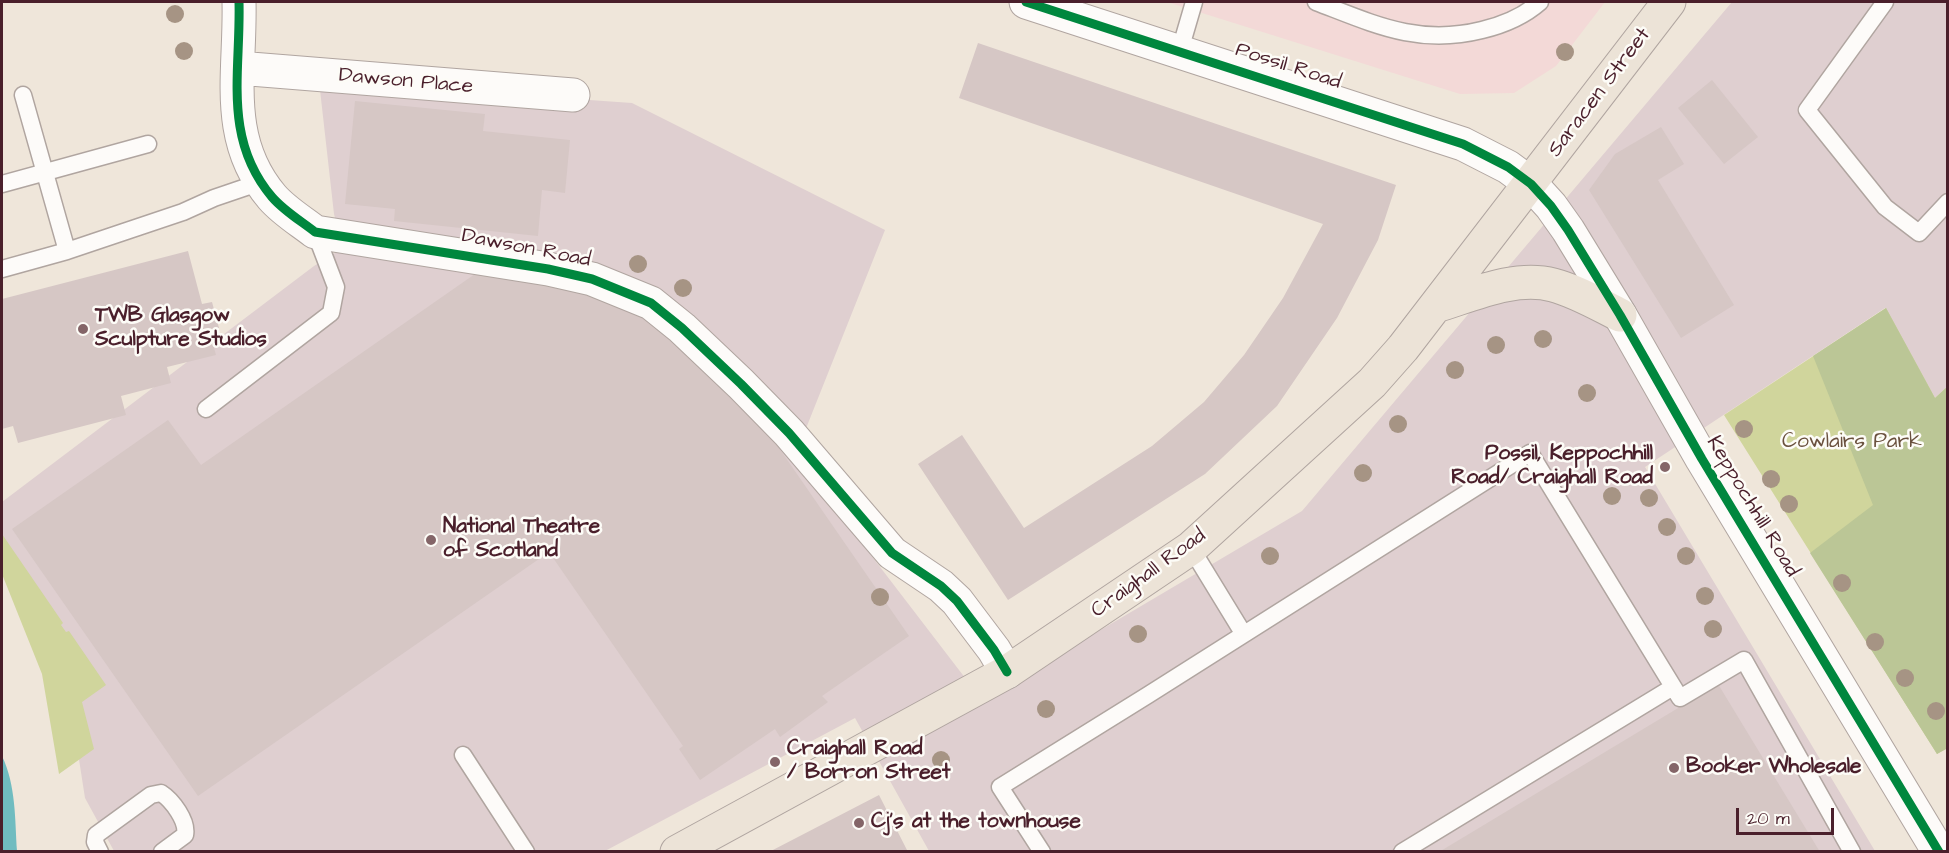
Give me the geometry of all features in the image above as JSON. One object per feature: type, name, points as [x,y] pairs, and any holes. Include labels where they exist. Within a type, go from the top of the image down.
[{"type":"main road","name":"Saracen Street","points":[[1531,184],[1669,2]]},
{"type":"main road","name":"Craighall Road","points":[[677,852],[1007,672],[1191,548],[1372,382],[1403,348],[1531,184]]},
{"type":"main road","points":[[1436,306],[1484,291],[1534,282],[1570,290],[1620,315]]},
{"type":"street","name":"Dawson Road","points":[[239,2],[236,105],[239,128],[251,165],[261,182],[280,205],[315,232],[548,269],[592,279],[651,303],[682,328],[782,426],[892,553],[941,586],[957,601],[994,650],[1007,672]]},
{"type":"street","name":"Possil Road","points":[[1026,2],[1094,12],[1180,50],[1463,144],[1508,167],[1531,184]]},
{"type":"street","name":"Dawson Place","points":[[238,68],[573,95]]},
{"type":"street","name":"Keppochhill Road","points":[[1531,184],[1568,230],[1620,315],[1702,459],[1940,852]]},
{"type":"lane","points":[[1180,50],[1194,2]]},
{"type":"lane","points":[[1316,2],[1380,26],[1420,36],[1459,36],[1496,26],[1530,10],[1540,2]]},
{"type":"lane","points":[[1885,2],[1807,110],[1885,207],[1919,233],[1947,202]]},
{"type":"lane","points":[[23,95],[67,251]]},
{"type":"lane","points":[[2,184],[148,144]]},
{"type":"lane","points":[[2,269],[67,251],[183,212],[214,198],[261,182]]},
{"type":"lane","points":[[206,409],[332,313],[336,287],[315,232]]},
{"type":"lane","points":[[1042,852],[1000,787],[1530,453],[1680,698],[1744,660],[1852,852]]},
{"type":"lane","points":[[1191,548],[1243,633]]},
{"type":"lane","points":[[1402,852],[1673,687]]},
{"type":"lane","points":[[463,755],[526,852]]},
{"type":"lane","points":[[100,852],[95,842],[96,835],[152,795],[161,793],[169,800],[183,821],[186,830],[185,835],[162,852]]},
{"type":"shaded area","points":[[1167,2],[1605,2],[1556,66],[1514,93],[1460,94]]},
{"type":"shaded area","points":[[1732,2],[1947,2],[1947,387],[1935,398],[1885,308],[1645,467],[1875,851],[929,851],[855,718],[605,851],[114,851],[85,798],[66,676],[2,546],[2,502],[314,266],[343,248],[334,214],[319,81],[632,103],[885,230],[795,456],[982,700],[1302,511]]},
{"type":"green space","name":"Cowlairs Park","points":[[1886,308],[1935,398],[1947,387],[1947,748],[1937,754],[1724,415]]},
{"type":"green space","name":"Cowlairs Park","points":[[1886,308],[1935,398],[1947,387],[1948,748],[1937,754],[1810,553],[1873,505],[1813,356]]},
{"type":"green space","points":[[2,534],[63,623],[61,625],[66,632],[69,631],[106,685],[82,702],[94,749],[59,774],[42,674],[2,574]]},
{"type":"water","points":[[2,756],[12,791],[17,851],[2,851]]},
{"type":"building","points":[[978,43],[1396,185],[1378,240],[1337,318],[1277,406],[1205,474],[1008,600],[918,464],[962,435],[1024,528],[1152,446],[1204,402],[1244,355],[1283,298],[1323,224],[959,98]]},
{"type":"building","points":[[1712,80],[1758,137],[1724,164],[1678,108]]},
{"type":"building","points":[[355,101],[485,114],[483,131],[570,140],[565,193],[542,190],[538,236],[394,221],[395,209],[345,204]]},
{"type":"building","points":[[1661,127],[1684,164],[1658,180],[1734,305],[1681,338],[1589,190],[1615,154]]},
{"type":"building","points":[[188,251],[202,304],[212,302],[219,328],[209,330],[216,355],[167,367],[171,383],[121,396],[126,415],[18,443],[13,426],[2,429],[2,299]]},
{"type":"building","name":"National Theatre of Scotland","points":[[485,267],[588,289],[651,316],[752,409],[909,636],[822,696],[828,702],[780,737],[775,729],[700,780],[679,749],[683,746],[549,552],[198,796],[12,529],[168,420],[201,465]]},
{"type":"building","name":"Booker Wholesale","points":[[1718,684],[1820,852],[1439,852]]},
{"type":"building","name":"Cj's at the townhouse","points":[[879,795],[908,852],[769,852]]},
{"type":"cycle path","points":[[239,2],[237,78],[240,128],[256,175],[282,207],[315,232],[548,269],[592,279],[651,303],[682,328],[789,433],[892,553],[941,586],[957,601],[994,650],[1007,672]]},
{"type":"cycle path","points":[[1026,2],[1463,144],[1508,167],[1531,184],[1568,230],[1620,315],[1702,459],[1939,852]]},
{"type":"place","name":"TWB Glasgow Sculpture Studios","points":[[83,329]]},
{"type":"place","name":"Possil, Keppochhill Road/ Craighall Road","points":[[1665,467]]},
{"type":"place","name":"National Theatre of Scotland","points":[[431,540]]},
{"type":"place","name":"Craighall Road / Borron Street","points":[[775,762]]},
{"type":"place","name":"Booker Wholesale","points":[[1674,768]]},
{"type":"place","name":"Cj's at the townhouse","points":[[859,823]]}]
